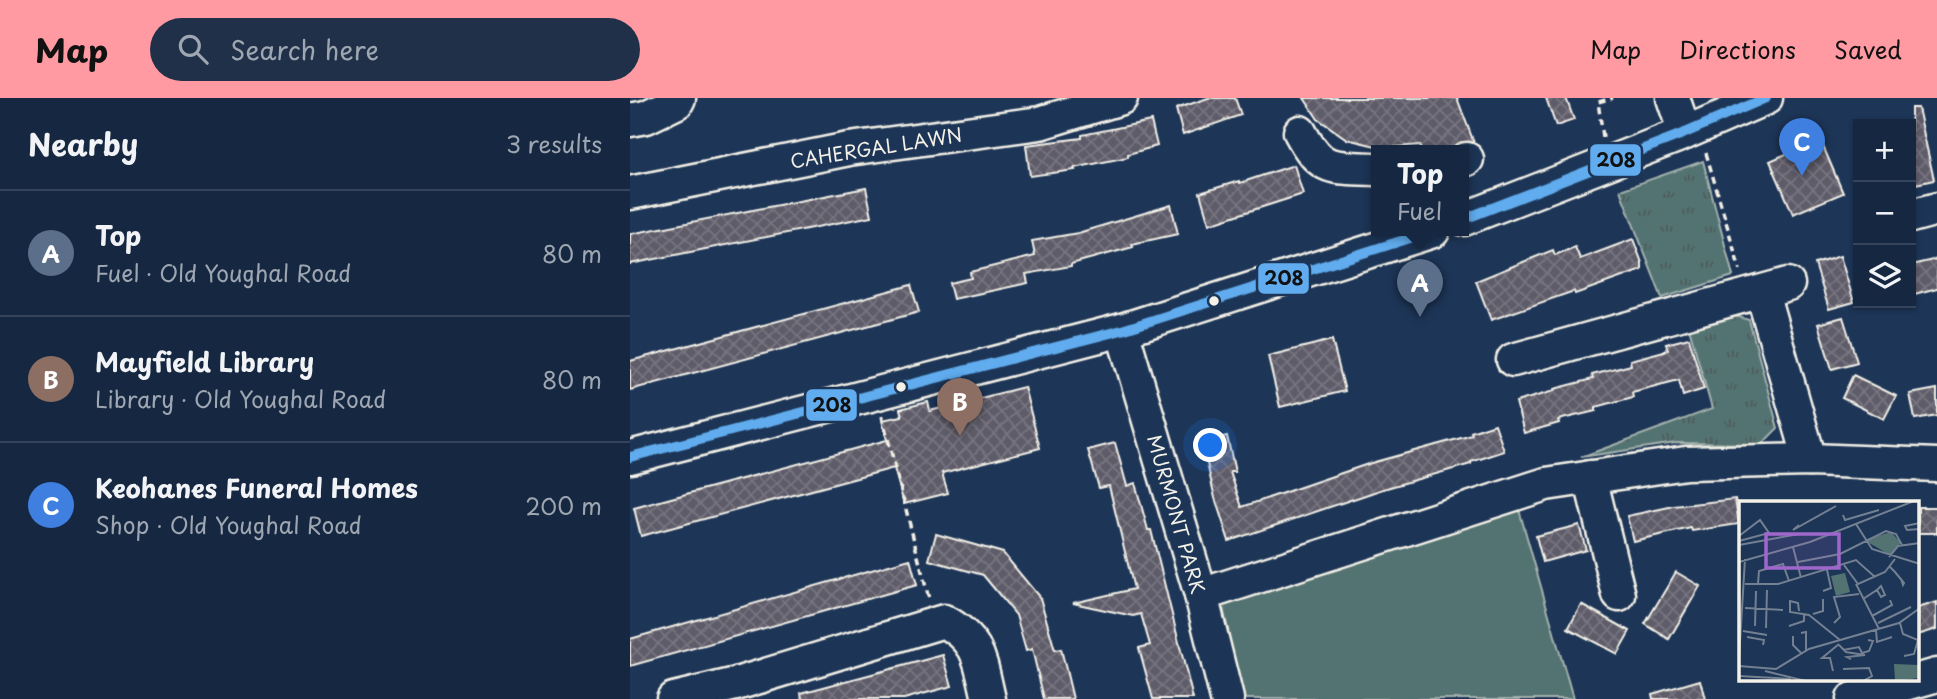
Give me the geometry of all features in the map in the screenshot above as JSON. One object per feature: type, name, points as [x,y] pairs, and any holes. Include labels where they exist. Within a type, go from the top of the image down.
[{"type":"street","points":[[630,120],[646,117],[677,102],[679,98]]},
{"type":"street","name":"CAHERGAL LAWN","points":[[630,192],[849,149],[1040,123],[1121,98]]},
{"type":"street","points":[[1673,98],[1692,130]]},
{"type":"street","points":[[1469,217],[1692,130],[1766,98]]},
{"type":"street","points":[[1300,132],[1312,155],[1332,167],[1371,169]]},
{"type":"street","points":[[1916,215],[1937,209]]},
{"type":"street","points":[[630,457],[1122,330],[1415,236]]},
{"type":"street","points":[[1513,360],[1766,291],[1810,460]]},
{"type":"street","name":"MURMONT PARK","points":[[1122,330],[1201,595],[1227,699]]},
{"type":"street","points":[[1201,595],[1546,485],[1590,477],[1686,463],[1810,460],[1937,465]]},
{"type":"street","points":[[1590,477],[1619,595]]},
{"type":"street","points":[[673,699],[736,691],[944,621],[961,631],[976,650],[989,699]]},
{"type":"street","points":[[1920,680],[1937,675]]},
{"type":"street","points":[[1853,699],[1912,682]]},
{"type":"path","points":[[1604,144],[1598,102],[1613,98]]},
{"type":"path","points":[[1692,130],[1766,291]]},
{"type":"path","points":[[880,406],[932,611]]},
{"type":"green space","points":[[1703,161],[1733,276],[1662,298],[1620,190]]},
{"type":"green space","points":[[1732,315],[1749,320],[1778,428],[1762,444],[1676,443],[1581,457],[1712,409],[1688,324]]},
{"type":"green space","points":[[1518,506],[1573,699],[1242,699],[1223,607],[1227,598]]},
{"type":"building","points":[[1208,98],[1235,98],[1241,115],[1183,135],[1176,109]]},
{"type":"building","points":[[1304,98],[1457,98],[1474,143],[1372,145],[1347,139],[1318,119]]},
{"type":"building","points":[[1546,98],[1566,98],[1574,120],[1556,126]]},
{"type":"building","points":[[1911,108],[1918,108],[1934,180],[1916,184],[1916,119],[1911,119]]},
{"type":"building","points":[[1151,121],[1157,146],[1128,154],[1128,157],[1074,168],[1075,170],[1030,176],[1026,145],[1082,138],[1082,135]]},
{"type":"building","points":[[1820,139],[1843,193],[1793,214],[1770,161]]},
{"type":"building","points":[[1294,165],[1303,194],[1209,224],[1200,193]]},
{"type":"building","points":[[866,188],[872,216],[630,264],[630,234]]},
{"type":"building","points":[[1171,205],[1178,234],[1132,244],[1133,247],[1071,266],[1026,274],[1028,283],[953,299],[949,283],[971,278],[970,272],[1035,256],[1032,241],[1078,233]]},
{"type":"building","points":[[1633,239],[1642,270],[1491,320],[1476,281],[1553,250],[1555,255],[1575,247],[1580,259]]},
{"type":"building","points":[[1840,256],[1853,302],[1829,309],[1815,264]]},
{"type":"building","points":[[1937,259],[1937,288],[1916,294],[1916,264]]},
{"type":"building","points":[[911,285],[919,312],[630,390],[630,361]]},
{"type":"building","points":[[1843,317],[1857,362],[1832,369],[1818,324]]},
{"type":"building","points":[[1689,338],[1704,389],[1683,396],[1679,380],[1632,392],[1633,397],[1596,407],[1596,411],[1558,420],[1559,423],[1524,433],[1516,402],[1593,379],[1592,375],[1631,365],[1630,360],[1668,350],[1666,344]]},
{"type":"building","points":[[1332,340],[1345,391],[1280,407],[1268,356]]},
{"type":"building","points":[[1853,375],[1896,396],[1884,419],[1842,398]]},
{"type":"building","points":[[1024,387],[1040,448],[942,473],[948,493],[904,504],[894,468],[641,536],[634,508],[887,440],[882,420],[902,416],[900,409],[928,402],[930,411]]},
{"type":"building","points":[[1937,389],[1937,415],[1915,419],[1910,394]]},
{"type":"building","points":[[1495,424],[1504,451],[1229,541],[1215,498],[1202,442],[1227,436],[1235,472],[1230,472],[1242,507],[1371,463],[1472,435],[1471,432]]},
{"type":"building","points":[[1115,443],[1127,486],[1135,483],[1148,530],[1151,530],[1193,699],[1153,699],[1139,648],[1150,645],[1141,614],[1133,616],[1073,603],[1134,589],[1109,486],[1099,488],[1088,450]]},
{"type":"building","points":[[1735,499],[1739,524],[1692,531],[1691,528],[1633,541],[1627,516],[1674,506]]},
{"type":"building","points":[[1920,507],[1937,507],[1937,533],[1920,533]]},
{"type":"building","points":[[1579,525],[1586,550],[1543,562],[1536,536]]},
{"type":"building","points":[[936,534],[1003,553],[1040,598],[1055,650],[1061,649],[1073,699],[1044,699],[1032,649],[1026,651],[1016,615],[983,575],[929,560]]},
{"type":"building","points":[[910,559],[917,585],[630,666],[630,639]]},
{"type":"building","points":[[1676,572],[1700,586],[1669,639],[1645,624]]},
{"type":"building","points":[[1937,602],[1937,629],[1920,634],[1920,607]]},
{"type":"building","points":[[1581,604],[1630,631],[1617,654],[1568,628]]},
{"type":"building","points":[[943,655],[952,686],[904,699],[802,699],[801,693]]},
{"type":"building","points":[[1700,680],[1705,699],[1653,699],[1652,694]]},
{"type":"transit line","name":"208","points":[[1469,217],[1685,133],[1766,98]]},
{"type":"transit line","name":"208","points":[[630,457],[1122,330],[1416,236]]},
{"type":"place","name":"Keohanes Funeral Homes","points":[[1802,176]]},
{"type":"place","name":"Top","points":[[1420,317]]},
{"type":"place","name":"Mayfield Library","points":[[960,436]]}]
